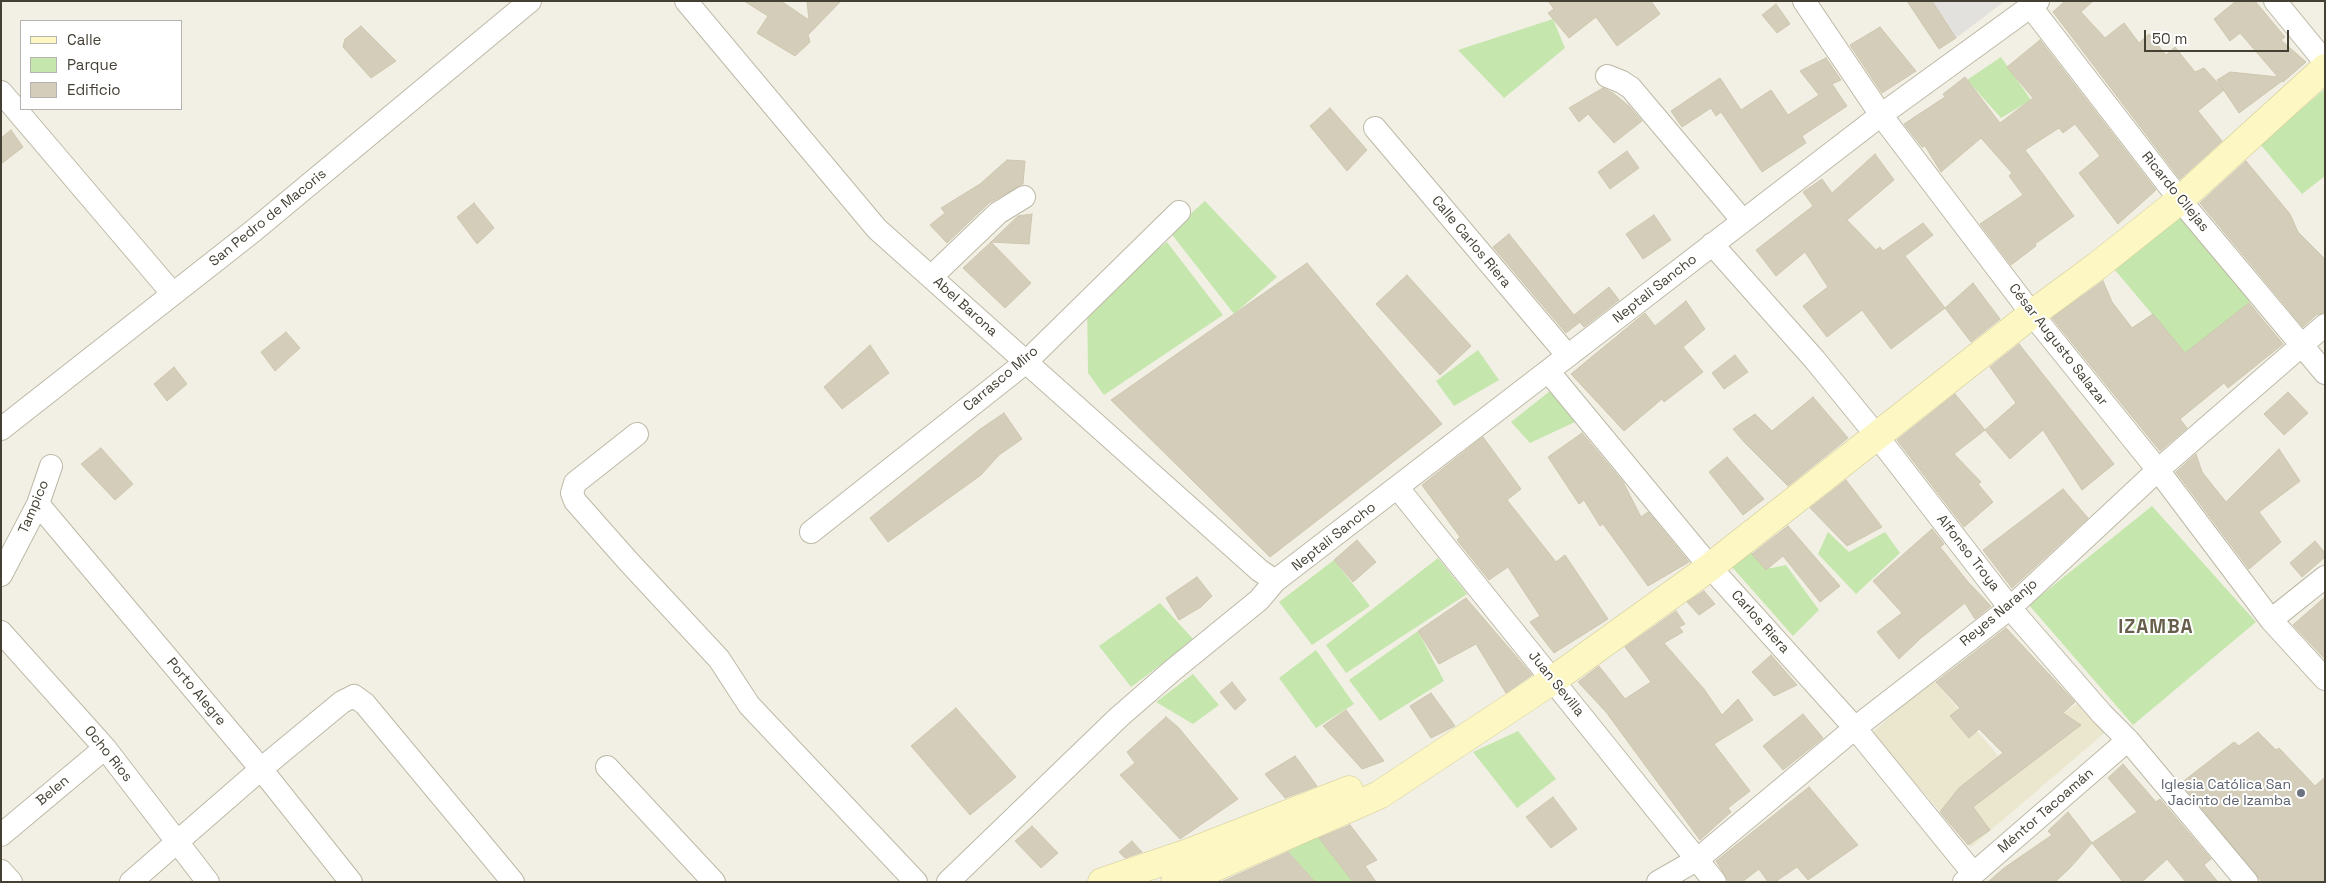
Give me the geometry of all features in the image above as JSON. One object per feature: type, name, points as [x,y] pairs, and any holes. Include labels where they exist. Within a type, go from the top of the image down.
[{"type":"street","name":"San Pedro de Macoris","points":[[1,429],[252,232],[530,1]]},
{"type":"street","name":"Abel Barona","points":[[686,1],[878,229],[1258,570],[1276,581]]},
{"type":"street","name":"César Augusto Salazar","points":[[1804,1],[1881,115],[2032,314],[2158,470],[2271,620],[2325,679]]},
{"type":"street","points":[[2275,1],[2325,62]]},
{"type":"street","name":"Neptali Sancho","points":[[948,882],[1120,717],[1173,670],[1259,600],[1276,581],[1881,115],[2034,4]]},
{"type":"street","name":"Ricardo Cllejas","points":[[2034,4],[2180,200],[2325,373]]},
{"type":"street","points":[[1175,882],[1213,868],[1379,796],[1552,680],[1710,567],[2032,314],[2097,266],[2180,200],[2325,68]]},
{"type":"street","points":[[1607,76],[1631,88],[1743,221]]},
{"type":"street","points":[[1,92],[173,294]]},
{"type":"street","name":"Calle Carlos Riera","points":[[1374,128],[1568,356]]},
{"type":"street","points":[[931,277],[998,213],[1024,197]]},
{"type":"street","name":"Carrasco Miro","points":[[811,532],[1026,362],[1179,212]]},
{"type":"street","name":"Alfonso Troya","points":[[1712,244],[1815,360],[1877,436],[2010,608],[2102,714],[2128,740],[2247,882]]},
{"type":"street","name":"Reyes Naranjo","points":[[1658,882],[1698,859],[1855,728],[2010,608],[2158,470],[2325,325]]},
{"type":"street","name":"Carlos Riera","points":[[1548,371],[1710,567],[1855,728],[1968,878]]},
{"type":"street","points":[[637,434],[575,483],[572,493],[575,500],[628,561],[719,659],[748,705],[916,882]]},
{"type":"street","name":"Tampico","points":[[1,575],[38,504],[51,466]]},
{"type":"street","name":"Juan Sevilla","points":[[1397,487],[1698,859],[1714,882]]},
{"type":"street","name":"Porto Alegre","points":[[38,504],[261,769],[351,882]]},
{"type":"street","points":[[2271,620],[2325,577]]},
{"type":"street","name":"Ocho Rios","points":[[1,632],[105,748],[208,882]]},
{"type":"street","points":[[131,882],[261,769],[342,702],[354,696],[365,704],[513,882]]},
{"type":"street","name":"Méntor Tacoamán","points":[[1968,878],[2128,740]]},
{"type":"street","name":"Belen","points":[[1,835],[105,748]]},
{"type":"street","points":[[1102,882],[1188,854],[1437,756]]},
{"type":"street","points":[[607,767],[714,882]]},
{"type":"street","points":[[1,871],[10,882]]},
{"type":"shaded area","points":[[1932,1],[2005,1],[1956,38]]},
{"type":"shaded area","points":[[1932,678],[2000,758],[2081,701],[2108,730],[1971,847],[1872,733]]},
{"type":"green space","points":[[1553,19],[1565,48],[1504,98],[1458,50]]},
{"type":"green space","points":[[2001,57],[2031,100],[2001,118],[1967,80]]},
{"type":"green space","points":[[2325,89],[2325,176],[2302,194],[2260,144]]},
{"type":"green space","points":[[1205,201],[1277,277],[1234,314],[1170,232]]},
{"type":"green space","points":[[2175,209],[2253,300],[2185,353],[2109,263]]},
{"type":"green space","points":[[1167,242],[1223,315],[1104,395],[1088,373],[1087,301]]},
{"type":"green space","points":[[1478,350],[1499,380],[1454,406],[1436,381]]},
{"type":"green space","points":[[1550,391],[1575,422],[1530,443],[1511,422]]},
{"type":"green space","points":[[2152,506],[2256,622],[2133,725],[2029,605]]},
{"type":"green space","points":[[1828,532],[1849,552],[1885,532],[1900,553],[1856,594],[1818,554]]},
{"type":"green space","points":[[1750,551],[1766,569],[1786,565],[1819,610],[1793,636],[1732,567]]},
{"type":"green space","points":[[1438,558],[1467,594],[1346,673],[1326,645]]},
{"type":"green space","points":[[1334,560],[1370,606],[1312,645],[1279,602]]},
{"type":"green space","points":[[1160,603],[1194,640],[1131,687],[1099,646]]},
{"type":"green space","points":[[1418,631],[1444,681],[1380,721],[1349,680]]},
{"type":"green space","points":[[1316,650],[1354,704],[1316,728],[1279,678]]},
{"type":"green space","points":[[1193,674],[1219,705],[1193,724],[1156,702]]},
{"type":"green space","points":[[1518,731],[1556,779],[1517,808],[1473,752]]},
{"type":"green space","points":[[1318,837],[1353,882],[1315,882],[1288,851]]},
{"type":"building","points":[[744,1],[781,1],[809,20],[807,1],[841,1],[808,35],[810,42],[795,56],[757,33],[768,16]]},
{"type":"building","points":[[1548,1],[1651,1],[1660,14],[1617,46],[1596,17],[1569,38],[1548,13],[1554,9]]},
{"type":"building","points":[[1907,1],[1932,1],[1956,38],[1939,49]]},
{"type":"building","points":[[2065,1],[2093,1],[2081,12],[2105,38],[2124,23],[2139,43],[2149,34],[2166,55],[2175,47],[2195,72],[2204,68],[2224,90],[2198,111],[2222,141],[2180,179],[2053,12]]},
{"type":"building","points":[[2236,1],[2255,1],[2285,37],[2281,40],[2306,62],[2283,82],[2239,113],[2217,80],[2230,72],[2278,77],[2240,33],[2230,41],[2214,19]]},
{"type":"building","points":[[1776,4],[1790,24],[1777,33],[1762,15]]},
{"type":"building","points":[[361,26],[396,61],[371,78],[343,47],[345,39]]},
{"type":"building","points":[[1880,27],[1916,71],[1882,93],[1850,45]]},
{"type":"building","points":[[2040,40],[2156,190],[2118,224],[2079,173],[2100,156],[2075,124],[2063,133],[2059,128],[2025,150],[2074,216],[2035,244],[2036,246],[2011,265],[1980,224],[2023,195],[2009,176],[2012,173],[1981,138],[1941,172],[1925,146],[1922,147],[1904,124],[1945,97],[1943,94],[1965,77],[2000,123],[2033,98],[2007,67]]},
{"type":"building","points":[[1826,58],[1841,80],[1832,84],[1847,106],[1802,136],[1806,143],[1762,172],[1721,112],[1716,116],[1711,108],[1682,127],[1671,111],[1720,78],[1741,110],[1771,90],[1788,115],[1819,95],[1800,71]]},
{"type":"building","points":[[1603,88],[1613,93],[1629,106],[1642,121],[1614,143],[1588,114],[1579,122],[1569,108]]},
{"type":"building","points":[[1330,108],[1367,150],[1347,171],[1310,126]]},
{"type":"building","points":[[11,130],[23,147],[1,164],[1,138]]},
{"type":"building","points":[[1627,151],[1639,168],[1610,189],[1598,172]]},
{"type":"building","points":[[1875,154],[1894,180],[1847,220],[1876,250],[1880,247],[1883,251],[1923,223],[1933,235],[1905,256],[1945,308],[1891,349],[1862,310],[1827,337],[1803,306],[1828,287],[1805,252],[1776,276],[1756,250],[1813,206],[1803,192],[1822,179],[1832,193]]},
{"type":"building","points":[[1007,160],[1025,161],[1023,184],[989,203],[947,243],[930,225],[945,213],[941,208],[980,184]]},
{"type":"building","points":[[2246,161],[2290,214],[2298,232],[2325,259],[2325,312],[2316,315],[2303,327],[2200,203]]},
{"type":"building","points":[[474,203],[494,228],[477,244],[457,217]]},
{"type":"building","points":[[1032,214],[1029,244],[991,242],[1018,216]]},
{"type":"building","points":[[1654,215],[1671,240],[1643,259],[1626,234]]},
{"type":"building","points":[[1509,234],[1574,315],[1609,287],[1619,300],[1584,327],[1580,322],[1566,333],[1493,247]]},
{"type":"building","points":[[991,242],[1031,283],[1005,308],[963,268]]},
{"type":"building","points":[[1307,263],[1442,424],[1270,557],[1111,400]]},
{"type":"building","points":[[1407,275],[1471,346],[1440,375],[1376,304]]},
{"type":"building","points":[[2103,281],[2112,302],[2132,328],[2153,314],[2185,353],[2249,303],[2283,344],[2228,388],[2224,383],[2180,419],[2187,428],[2160,451],[2052,318]]},
{"type":"building","points":[[1973,283],[2000,319],[1971,342],[1945,308]]},
{"type":"building","points":[[1686,301],[1705,329],[1683,347],[1703,372],[1664,402],[1662,399],[1624,431],[1571,374],[1645,313],[1655,326]]},
{"type":"building","points":[[286,332],[300,348],[275,371],[261,352]]},
{"type":"building","points":[[2019,344],[2114,464],[2082,490],[2043,430],[2010,459],[1985,430],[2016,403],[1990,367]]},
{"type":"building","points":[[870,345],[889,373],[842,409],[824,387]]},
{"type":"building","points":[[1735,355],[1748,372],[1724,389],[1712,373]]},
{"type":"building","points":[[174,367],[187,384],[167,401],[154,384]]},
{"type":"building","points":[[2288,392],[2308,413],[2284,435],[2264,414]]},
{"type":"building","points":[[1955,394],[1985,430],[1954,454],[1981,482],[1978,484],[1993,502],[1964,527],[1897,440]]},
{"type":"building","points":[[1813,397],[1848,438],[1788,486],[1733,429],[1755,414],[1772,431]]},
{"type":"building","points":[[1004,413],[1022,439],[999,455],[981,475],[888,542],[870,518],[979,430]]},
{"type":"building","points":[[1582,433],[1623,482],[1641,517],[1648,512],[1689,562],[1648,586],[1603,524],[1600,526],[1584,500],[1579,504],[1548,457]]},
{"type":"building","points":[[1483,437],[1521,489],[1507,500],[1556,562],[1565,555],[1608,619],[1554,653],[1530,622],[1540,616],[1508,567],[1489,580],[1457,540],[1460,537],[1422,485]]},
{"type":"building","points":[[101,448],[133,484],[115,500],[81,464]]},
{"type":"building","points":[[2279,449],[2300,481],[2259,512],[2281,542],[2249,569],[2176,472],[2196,454],[2202,472],[2226,502]]},
{"type":"building","points":[[1727,457],[1764,499],[1743,515],[1709,472]]},
{"type":"building","points":[[1846,480],[1882,527],[1847,546],[1810,508]]},
{"type":"building","points":[[2063,489],[2088,518],[2012,588],[1983,550]]},
{"type":"building","points":[[1788,526],[1840,586],[1820,602],[1783,556],[1766,570],[1752,554]]},
{"type":"building","points":[[1932,529],[1944,544],[1940,547],[1968,582],[1991,606],[1975,619],[1965,603],[1921,638],[1899,659],[1877,632],[1902,613],[1873,581]]},
{"type":"building","points":[[1357,540],[1376,562],[1353,582],[1334,560]]},
{"type":"building","points":[[2315,541],[2325,553],[2325,557],[2302,577],[2290,563]]},
{"type":"building","points":[[1197,577],[1212,596],[1201,607],[1179,620],[1166,598]]},
{"type":"building","points":[[1704,591],[1715,604],[1699,615],[1687,602]]},
{"type":"building","points":[[2325,597],[2325,659],[2293,625]]},
{"type":"building","points":[[1466,598],[1532,675],[1506,693],[1476,644],[1439,664],[1418,631]]},
{"type":"building","points":[[1676,611],[1685,624],[1679,627],[1683,632],[1664,643],[1704,689],[1722,715],[1738,699],[1753,720],[1714,744],[1750,791],[1728,808],[1731,812],[1700,840],[1606,712],[1578,682],[1599,666],[1625,699],[1651,682],[1625,647]]},
{"type":"building","points":[[2006,628],[2075,702],[2063,713],[2081,725],[1973,807],[1990,830],[1968,845],[1940,812],[1959,788],[2003,753],[1979,729],[1969,738],[1950,716],[1960,708],[1936,682]]},
{"type":"building","points":[[1771,655],[1797,685],[1774,696],[1752,672]]},
{"type":"building","points":[[1232,682],[1246,700],[1235,710],[1220,692]]},
{"type":"building","points":[[1431,693],[1455,726],[1431,738],[1410,706]]},
{"type":"building","points":[[956,708],[1016,777],[970,815],[911,746]]},
{"type":"building","points":[[1346,710],[1384,761],[1362,769],[1323,726]]},
{"type":"building","points":[[1803,714],[1823,738],[1783,770],[1763,746]]},
{"type":"building","points":[[1166,717],[1178,727],[1238,799],[1180,839],[1120,775],[1135,763],[1127,752]]},
{"type":"building","points":[[2258,732],[2276,750],[2279,748],[2315,786],[2325,777],[2325,882],[2262,882],[2181,783],[2234,742],[2239,746]]},
{"type":"building","points":[[1295,756],[1317,786],[1285,798],[1265,774]]},
{"type":"building","points":[[2123,764],[2156,802],[2160,799],[2211,859],[2204,865],[2218,882],[2186,882],[2167,859],[2142,882],[2123,882],[2092,843],[2137,812],[2108,778]]},
{"type":"building","points":[[1809,787],[1858,845],[1808,880],[1797,867],[1775,882],[1768,882],[1759,869],[1742,882],[1729,882],[1716,861]]},
{"type":"building","points":[[1553,797],[1577,829],[1551,848],[1526,817]]},
{"type":"building","points":[[2068,812],[2092,843],[2055,882],[1988,882],[2004,868],[2052,835],[2048,831]]},
{"type":"building","points":[[1350,825],[1377,860],[1365,866],[1376,882],[1353,882],[1319,838]]},
{"type":"building","points":[[1032,826],[1058,853],[1041,868],[1015,841]]},
{"type":"building","points":[[1132,841],[1142,852],[1125,858],[1119,852]]},
{"type":"building","points":[[1288,852],[1315,882],[1221,882]]},
{"type":"place","name":"Iglesia Católica San Jacinto de Izamba","points":[[2301,793]]},
{"type":"district","name":"IZAMBA","points":[[2156,628]]}]
